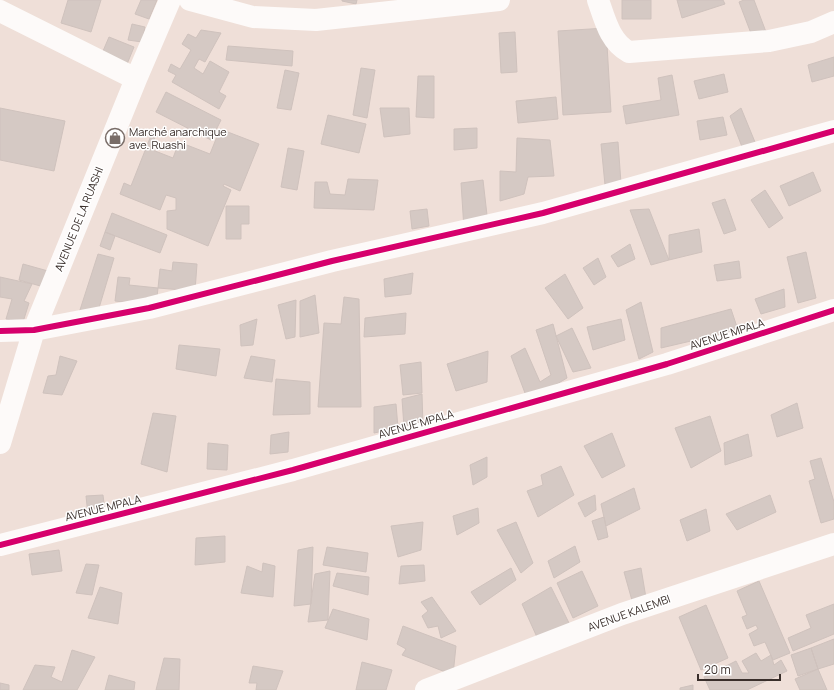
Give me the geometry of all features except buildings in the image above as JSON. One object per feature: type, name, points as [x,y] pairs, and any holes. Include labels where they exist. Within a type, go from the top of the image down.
[{"type":"street","name":"AVENUE DE LA RUASHI","points":[[0,443],[34,330],[136,78],[170,0]]},
{"type":"street","points":[[190,0],[253,17],[316,20],[500,0]]},
{"type":"street","points":[[598,0],[614,41],[621,48],[629,52],[769,41],[811,32],[834,22]]},
{"type":"street","points":[[0,11],[136,78]]},
{"type":"street","points":[[0,331],[34,330],[149,308],[332,261],[543,213],[834,131]]},
{"type":"street","name":"AVENUE MPALA","points":[[0,545],[316,463],[667,364],[834,310]]},
{"type":"street","name":"AVENUE KALEMBI","points":[[428,690],[622,614],[834,544]]},
{"type":"cycle path","points":[[0,331],[34,330],[149,308],[332,261],[543,213],[834,131]]},
{"type":"cycle path","points":[[0,545],[293,470],[667,364],[834,310]]},
{"type":"place","name":"Marché anarchique ave. Ruashi","points":[[115,138]]}]
